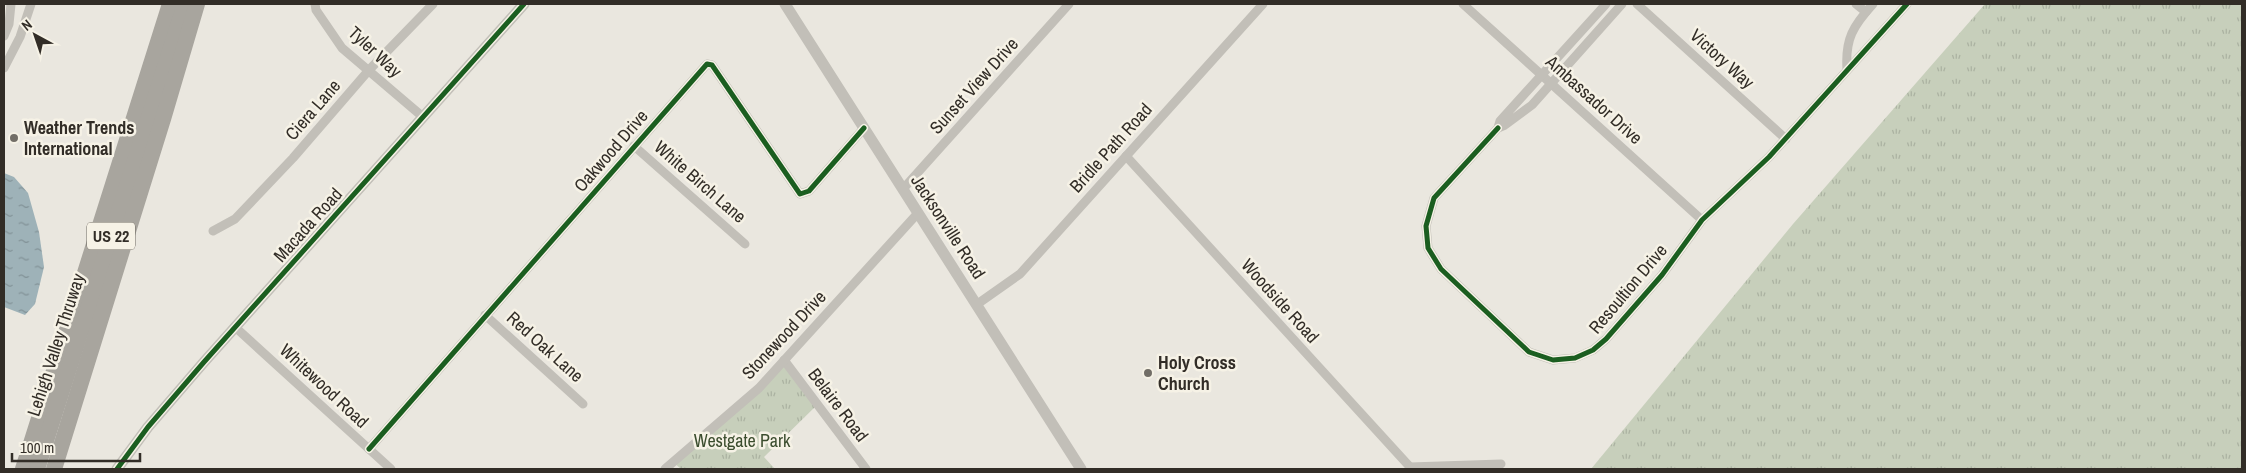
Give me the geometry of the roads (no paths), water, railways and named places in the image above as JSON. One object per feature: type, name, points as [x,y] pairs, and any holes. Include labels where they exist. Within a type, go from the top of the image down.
[{"type":"highway","name":"Lehigh Valley Thruway","points":[[23,469],[170,4]]},
{"type":"highway","name":"Lehigh Valley Thruway","points":[[37,469],[185,4]]},
{"type":"highway","points":[[54,469],[197,4]]},
{"type":"highway","points":[[62,469],[93,340]]},
{"type":"highway","points":[[16,469],[41,414]]},
{"type":"street","points":[[4,36],[9,24],[11,4]]},
{"type":"street","points":[[4,68],[20,37],[31,4]]},
{"type":"street","name":"Tyler Way","points":[[315,4],[316,10],[342,48],[423,117]]},
{"type":"street","name":"Ciera Lane","points":[[213,231],[234,219],[293,158],[369,70],[433,4]]},
{"type":"street","name":"Macada Road","points":[[117,469],[148,427],[235,327],[524,4]]},
{"type":"street","name":"Sunset View Drive","points":[[903,189],[1069,4]]},
{"type":"street","name":"Bridle Path Road","points":[[976,305],[1020,274],[1263,4]]},
{"type":"street","name":"Ambassador Drive","points":[[1464,4],[1702,220]]},
{"type":"street","name":"Resoultion Drive","points":[[1606,4],[1500,121],[1498,128],[1434,198],[1427,220],[1426,237],[1430,252],[1441,269],[1534,354],[1553,360],[1567,360],[1588,353],[1600,345],[1662,275],[1702,220],[1786,139],[1907,4]]},
{"type":"street","name":"Resoultion Drive","points":[[1498,128],[1505,126],[1526,110],[1622,4]]},
{"type":"street","name":"Victory Way","points":[[1637,4],[1786,139]]},
{"type":"street","points":[[1856,4],[1866,12]]},
{"type":"street","points":[[1847,69],[1847,45],[1855,27],[1873,4]]},
{"type":"street","name":"Jacksonville Road","points":[[789,6],[1078,468]]},
{"type":"street","name":"Oakwood Drive","points":[[368,449],[707,64],[712,65],[800,194],[809,191],[864,128]]},
{"type":"street","name":"White Birch Lane","points":[[634,146],[745,244]]},
{"type":"street","name":"Woodside Road","points":[[1126,156],[1409,468]]},
{"type":"street","name":"Stonewood Drive","points":[[665,469],[759,388],[918,213]]},
{"type":"street","name":"Red Oak Lane","points":[[485,315],[583,404]]},
{"type":"street","name":"Whitewood Road","points":[[235,327],[391,469]]},
{"type":"street","name":"Belaire Road","points":[[784,360],[866,469]]},
{"type":"street","points":[[674,462],[681,469]]},
{"type":"street","points":[[1409,468],[1501,464]]},
{"type":"water","points":[[4,173],[14,177],[28,193],[39,232],[44,267],[35,304],[25,315],[4,307]]},
{"type":"place","name":"Weather Trends International","points":[[14,138]]},
{"type":"place","name":"Holy Cross Church","points":[[1148,373]]},
{"type":"park label","name":"Westgate Park","points":[[742,441]]}]
